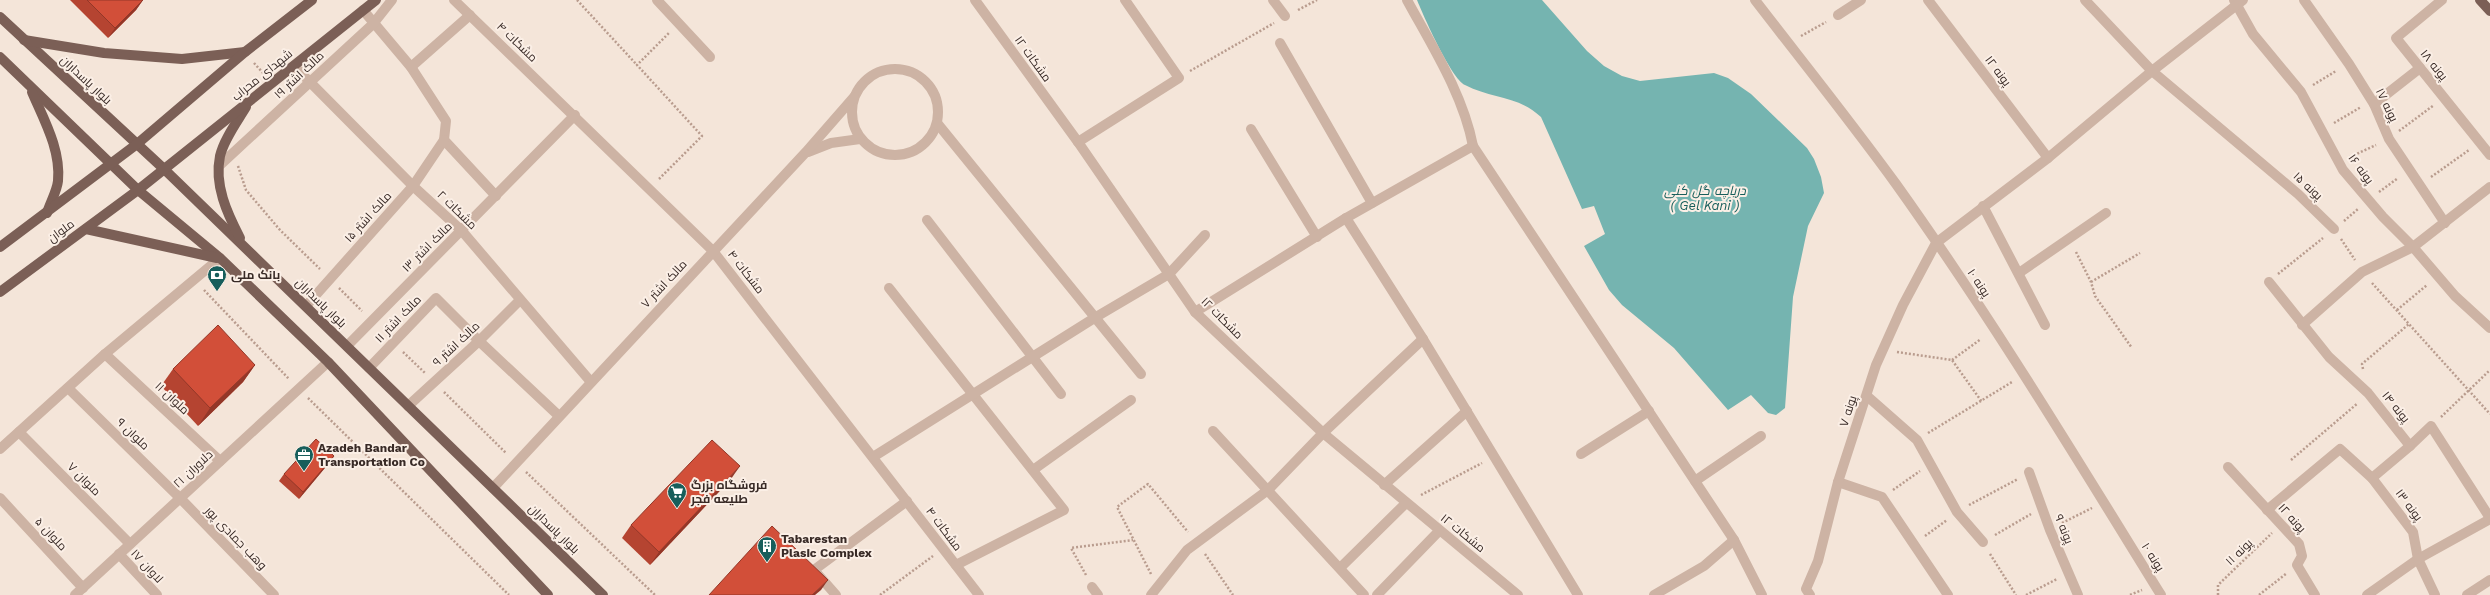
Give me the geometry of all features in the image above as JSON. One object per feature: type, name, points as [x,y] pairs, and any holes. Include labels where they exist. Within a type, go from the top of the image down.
[{"type":"main road","points":[[137,144],[245,52],[312,0]]},
{"type":"main road","name":"شهدای محراب","points":[[138,190],[376,0]]},
{"type":"main road","points":[[2480,0],[2490,11]]},
{"type":"main road","name":"بلوار پاسداران","points":[[0,17],[164,169],[603,595]]},
{"type":"main road","points":[[24,40],[104,53],[182,59],[245,52]]},
{"type":"main road","points":[[0,57],[29,87],[138,190],[220,258],[328,362],[548,595]]},
{"type":"main road","points":[[29,87],[47,126],[58,160],[58,182],[47,213]]},
{"type":"main road","points":[[245,247],[227,214],[220,190],[220,156],[249,102]]},
{"type":"main road","name":"ملوان","points":[[0,247],[137,144]]},
{"type":"main road","name":"ملوان","points":[[0,292],[138,190]]},
{"type":"main road","points":[[86,229],[220,258]]},
{"type":"street","name":"مالک اشتر ۱۹","points":[[220,165],[373,24],[392,0]]},
{"type":"street","name":"مشکات ۴","points":[[454,0],[575,115],[713,251],[979,595]]},
{"type":"street","points":[[657,0],[710,57]]},
{"type":"street","name":"مشکات ۱۲","points":[[974,0],[1078,142],[1195,312],[1323,433],[1439,531],[1518,595]]},
{"type":"street","points":[[1078,142],[1179,78],[1125,0]]},
{"type":"street","points":[[1273,0],[1285,16]]},
{"type":"street","points":[[1407,0],[1445,71],[1469,125],[1474,146],[1734,540],[1762,595]]},
{"type":"street","name":"پونه ۱۰","points":[[1755,0],[1895,184],[1936,243],[2025,375],[2161,595]]},
{"type":"street","points":[[1838,15],[1861,0]]},
{"type":"street","name":"پونه ۱۲","points":[[1928,0],[2048,158]]},
{"type":"street","name":"پونه ۱۵","points":[[2085,0],[2152,71],[2298,194],[2334,229]]},
{"type":"street","name":"پونه ۱۷","points":[[2304,0],[2349,64],[2373,102],[2389,139],[2445,223]]},
{"type":"street","name":"پونه ۱۸","points":[[2442,0],[2396,38],[2490,155]]},
{"type":"street","points":[[1936,243],[2048,158],[2152,71],[2238,2]]},
{"type":"street","name":"پونه ۱۶","points":[[2238,2],[2253,34],[2301,92],[2343,170],[2373,206],[2413,247],[2438,276],[2490,328]]},
{"type":"street","points":[[363,10],[373,24],[411,67],[446,121],[444,140],[496,196]]},
{"type":"street","points":[[411,67],[470,15]]},
{"type":"street","points":[[1280,43],[1372,203]]},
{"type":"street","name":"مشکات ۲","points":[[294,66],[312,81],[413,186],[462,230],[591,382]]},
{"type":"street","points":[[2373,102],[2420,68]]},
{"type":"street","points":[[898,69],[912,72],[924,80],[933,91],[938,104],[937,123],[934,133],[925,145],[913,153],[899,156],[884,155],[871,149],[860,138],[852,119],[854,98],[861,85],[871,75],[884,70],[898,69]]},
{"type":"street","name":"مالک اشتر ۷","points":[[493,488],[806,152],[854,98]]},
{"type":"street","name":"مالک اشتر ۱۳","points":[[347,346],[575,115]]},
{"type":"street","points":[[937,123],[1096,317],[1140,374]]},
{"type":"street","points":[[1251,129],[1317,237]]},
{"type":"street","points":[[806,152],[831,143],[860,138]]},
{"type":"street","name":"مالک اشتر ۱۵","points":[[306,306],[413,186],[444,140]]},
{"type":"street","points":[[1195,312],[1346,218],[1474,146]]},
{"type":"street","points":[[2302,325],[2362,272],[2413,247],[2490,187]]},
{"type":"street","points":[[1983,206],[2019,273],[2044,325]]},
{"type":"street","points":[[2019,273],[2106,213]]},
{"type":"street","points":[[1346,218],[1423,339],[1578,595]]},
{"type":"street","points":[[927,220],[1061,394]]},
{"type":"street","points":[[873,457],[1096,317],[1169,274],[1205,234]]},
{"type":"street","name":"پونه ۷","points":[[1805,593],[1818,561],[1838,482],[1882,350],[1936,243]]},
{"type":"street","points":[[0,449],[106,354],[220,258]]},
{"type":"street","name":"پونه ۱۴","points":[[2269,282],[2302,325],[2329,356],[2368,393],[2410,446]]},
{"type":"street","points":[[889,288],[1064,510],[956,566]]},
{"type":"street","name":"مالک اشتر ۱۱","points":[[369,368],[436,298],[479,341]]},
{"type":"street","name":"مالک اشتر ۹","points":[[408,406],[479,341],[520,300]]},
{"type":"street","points":[[1151,595],[1187,550],[1268,490],[1323,433],[1423,339]]},
{"type":"street","points":[[479,341],[559,416]]},
{"type":"street","name":"ملوان ۱۱","points":[[106,354],[220,461]]},
{"type":"street","name":"دلاوران ۲۱","points":[[75,595],[328,362]]},
{"type":"street","name":"ملوان ۹","points":[[68,388],[180,498]]},
{"type":"street","points":[[1867,396],[1917,440],[1957,512],[1983,542]]},
{"type":"street","points":[[1033,470],[1131,400]]},
{"type":"street","points":[[1384,485],[1467,411]]},
{"type":"street","points":[[1581,454],[1649,412]]},
{"type":"street","points":[[2367,595],[2418,559],[2490,518],[2431,426],[2372,478]]},
{"type":"street","points":[[1212,431],[1364,595]]},
{"type":"street","name":"ملوان ۷","points":[[19,432],[130,544]]},
{"type":"street","points":[[1695,481],[1761,436]]},
{"type":"street","name":"پونه ۱۳","points":[[2267,510],[2340,449],[2372,478],[2413,532],[2418,559],[2435,595]]},
{"type":"street","name":"پونه ۱۲","points":[[2228,466],[2299,544],[2302,556],[2297,565]]},
{"type":"street","name":"پونه ۹","points":[[2028,472],[2050,530],[2078,595]]},
{"type":"street","points":[[1838,482],[1882,497],[1948,595]]},
{"type":"street","name":"ملوان ۵","points":[[0,498],[83,588]]},
{"type":"street","name":"وهب جمادی پور","points":[[180,498],[274,595]]},
{"type":"street","points":[[836,595],[814,570],[907,501]]},
{"type":"street","points":[[1340,568],[1406,503]]},
{"type":"street","points":[[1377,595],[1439,531]]},
{"type":"street","points":[[1654,595],[1704,566],[1734,540]]},
{"type":"street","name":"لاوان ۱۷","points":[[119,554],[157,595]]},
{"type":"street","points":[[2297,565],[2315,595]]},
{"type":"street","points":[[2467,595],[2490,580]]},
{"type":"path","points":[[577,0],[702,136],[650,188]]},
{"type":"path","points":[[1179,78],[1285,16],[1317,0]]},
{"type":"path","points":[[1788,44],[1838,15]]},
{"type":"path","points":[[637,65],[679,24]]},
{"type":"path","points":[[245,52],[272,83]]},
{"type":"path","points":[[2301,92],[2349,64]]},
{"type":"path","points":[[2322,130],[2373,102]]},
{"type":"path","points":[[2419,185],[2480,142]]},
{"type":"path","points":[[2334,229],[2362,272],[2490,414]]},
{"type":"path","points":[[2069,239],[2091,282],[2095,296],[2132,348]]},
{"type":"path","points":[[2091,282],[2140,253]]},
{"type":"path","points":[[2397,310],[2438,276]]},
{"type":"path","points":[[194,279],[299,389],[509,595]]},
{"type":"path","points":[[1882,350],[1952,360],[1981,339]]},
{"type":"path","points":[[1952,360],[1982,402]]},
{"type":"path","points":[[2431,426],[2490,370]]},
{"type":"path","points":[[1917,440],[2025,375]]},
{"type":"path","points":[[1406,503],[1494,456]]},
{"type":"path","points":[[1882,497],[1930,464]]},
{"type":"path","points":[[1158,587],[1117,507],[1148,484],[1197,543],[1233,595]]},
{"type":"path","points":[[2050,530],[2104,502]]},
{"type":"path","points":[[2016,595],[1983,542],[2042,508]]},
{"type":"path","name":"پونه ۱۱","points":[[2218,595],[2218,584],[2281,524]]},
{"type":"path","points":[[1095,591],[1071,548],[1133,540]]},
{"type":"path","points":[[880,595],[943,548]]},
{"type":"path","points":[[2259,595],[2297,565]]},
{"type":"path","points":[[2026,595],[2068,573]]},
{"type":"water","name":"دریاچه گل کنی ( Gel Kani )","points":[[1417,0],[1542,0],[1587,51],[1604,66],[1622,76],[1640,81],[1714,73],[1728,78],[1751,94],[1807,148],[1814,159],[1821,177],[1824,193],[1808,226],[1793,297],[1785,408],[1776,415],[1768,413],[1751,395],[1728,410],[1674,348],[1622,305],[1609,290],[1584,246],[1605,234],[1594,206],[1582,209],[1541,117],[1523,105],[1485,93],[1465,85],[1459,80],[1438,46]]},
{"type":"building","points":[[87,0],[143,0],[115,28]]},
{"type":"building","points":[[218,325],[255,365],[210,408],[173,369]]},
{"type":"building","name":"Azadeh Bandar Transportation Co","points":[[316,439],[334,456],[303,492],[284,474]]},
{"type":"building","name":"فروشگاه بزرگ طلیعه فجر","points":[[712,440],[740,466],[659,552],[631,525]]},
{"type":"building","name":"Tabarestan Plasic Complex","points":[[772,526],[828,580],[812,595],[709,595]]},
{"type":"place","name":"بانک ملی","points":[[217,292]]},
{"type":"place","name":"Azadeh Bandar Transportation Co","points":[[304,472]]},
{"type":"place","name":"فروشگاه بزرگ طلیعه فجر","points":[[677,509]]},
{"type":"place","name":"Tabarestan Plasic Complex","points":[[767,563]]}]
